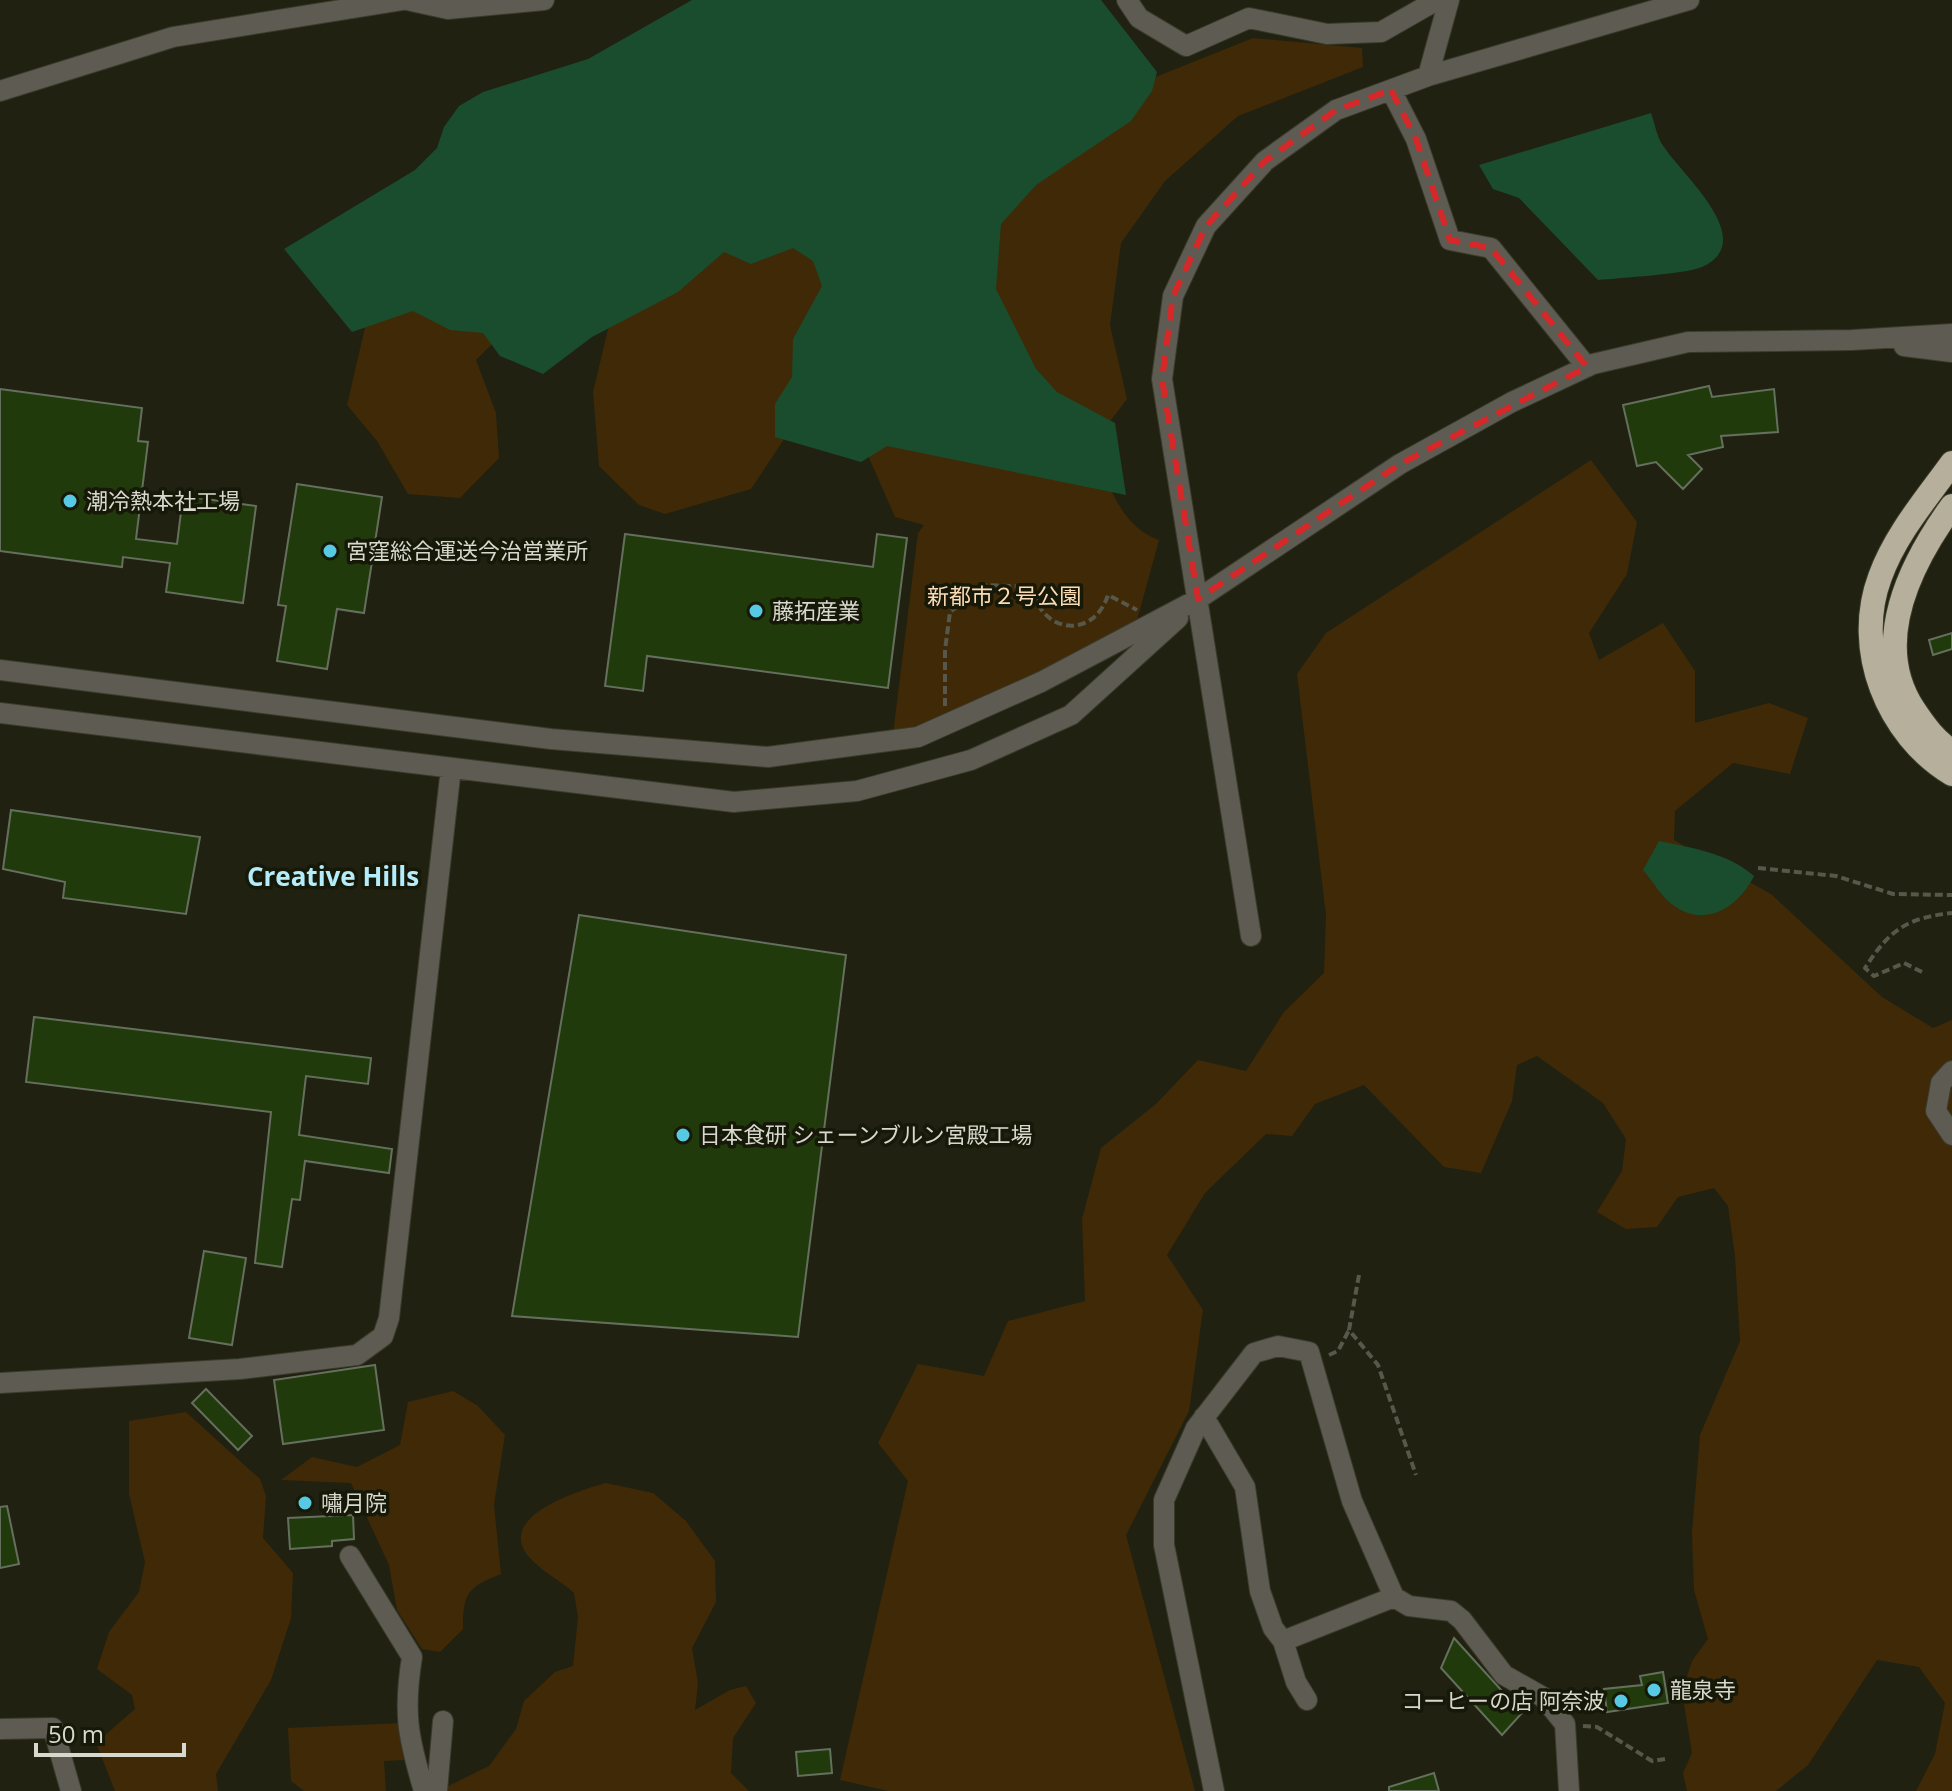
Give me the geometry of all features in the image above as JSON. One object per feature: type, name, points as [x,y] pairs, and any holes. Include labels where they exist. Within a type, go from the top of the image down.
[{"type":"highway","points":[[1952,463],[1894,546],[1879,578],[1872,625],[1874,661],[1894,716],[1910,740],[1934,763],[1952,774]]},
{"type":"highway","points":[[1952,506],[1920,557],[1905,591],[1893,654],[1899,681],[1910,703],[1924,725],[1952,751]]},
{"type":"street","points":[[0,91],[173,37],[405,0],[448,9],[544,0]]},
{"type":"street","points":[[1127,0],[1139,18],[1186,46],[1249,18],[1327,34],[1381,32],[1437,0]]},
{"type":"street","points":[[1428,76],[1449,0]]},
{"type":"street","points":[[1251,936],[1162,379],[1173,296],[1206,226],[1265,161],[1336,110],[1428,76],[1689,0]]},
{"type":"street","points":[[1391,90],[1416,139],[1450,240],[1491,248],[1587,367]]},
{"type":"street","points":[[0,670],[551,739],[768,757],[918,737],[1041,682],[1198,599],[1400,464],[1512,402],[1587,367],[1688,342],[1852,340],[1952,334]]},
{"type":"street","points":[[1852,340],[1952,352]]},
{"type":"street","points":[[0,713],[734,802],[857,791],[971,760],[1071,715],[1198,599]]},
{"type":"street","points":[[0,1383],[240,1369],[357,1355],[383,1336],[389,1318],[451,768]]},
{"type":"street","points":[[1952,1071],[1941,1083],[1936,1111],[1952,1135]]},
{"type":"street","points":[[1214,1791],[1164,1545],[1164,1500],[1196,1428],[1204,1417],[1254,1353],[1278,1346],[1309,1352],[1352,1501],[1394,1597],[1409,1606],[1451,1611],[1462,1620],[1504,1675],[1543,1697],[1565,1724],[1569,1791]]},
{"type":"street","points":[[1204,1417],[1245,1487],[1260,1591],[1273,1628],[1283,1641],[1296,1682],[1307,1700]]},
{"type":"street","points":[[350,1556],[412,1657],[405,1701],[409,1738],[424,1791]]},
{"type":"street","points":[[1283,1641],[1394,1597]]},
{"type":"street","points":[[437,1791],[443,1721]]},
{"type":"street","points":[[0,1729],[53,1728],[71,1791]]},
{"type":"path","points":[[946,724],[945,650],[950,612],[986,585],[1032,587],[1034,602],[1046,617],[1063,627],[1076,626],[1094,617],[1104,606],[1108,595],[1157,621]]},
{"type":"path","points":[[1758,868],[1836,876],[1893,894],[1952,895]]},
{"type":"path","points":[[1922,972],[1904,963],[1874,976],[1865,968],[1878,947],[1898,927],[1921,916],[1952,913]]},
{"type":"path","points":[[1312,1362],[1338,1351],[1349,1330],[1359,1275]]},
{"type":"path","points":[[1349,1330],[1378,1365],[1416,1475]]},
{"type":"path","points":[[1565,1724],[1597,1727],[1652,1761],[1665,1759]]},
{"type":"highlighted area","points":[[1391,90],[1416,139],[1450,240],[1491,248],[1587,367],[1400,464],[1198,599],[1162,379],[1173,296],[1206,226],[1265,161],[1336,110]]},
{"type":"green space","name":"新都市２号公園","points":[[1253,38],[1362,48],[1363,67],[1238,116],[1165,181],[1121,243],[1110,325],[1127,399],[1092,445],[1124,513],[1145,533],[1159,540],[1133,635],[939,727],[893,734],[918,533],[924,525],[895,517],[852,419],[804,409],[751,489],[665,514],[639,505],[599,466],[593,392],[615,300],[511,325],[476,360],[496,413],[499,458],[460,498],[408,494],[377,441],[347,405],[373,293],[968,201],[1088,104]]},
{"type":"green space","points":[[1591,460],[1637,522],[1627,574],[1589,633],[1599,660],[1663,623],[1695,671],[1695,723],[1769,703],[1808,718],[1790,774],[1733,763],[1675,811],[1674,840],[1771,894],[1882,997],[1933,1028],[1952,1020],[1952,1791],[1916,1791],[1935,1754],[1945,1703],[1919,1667],[1877,1660],[1808,1765],[1776,1791],[1687,1791],[1683,1773],[1692,1753],[1682,1692],[1692,1661],[1708,1639],[1694,1590],[1692,1533],[1700,1435],[1740,1341],[1735,1256],[1728,1206],[1714,1188],[1678,1197],[1657,1227],[1626,1229],[1597,1212],[1622,1171],[1626,1139],[1603,1103],[1537,1056],[1517,1065],[1512,1101],[1481,1173],[1444,1167],[1364,1085],[1315,1104],[1292,1136],[1266,1134],[1205,1193],[1167,1255],[1203,1310],[1189,1411],[1126,1535],[1195,1791],[888,1791],[840,1780],[908,1481],[878,1443],[918,1364],[984,1376],[1008,1321],[1085,1301],[1082,1219],[1101,1148],[1156,1104],[1198,1060],[1246,1071],[1284,1012],[1324,973],[1326,915],[1297,674],[1326,633]]},
{"type":"green space","points":[[453,1391],[478,1406],[505,1435],[494,1505],[501,1574],[481,1583],[469,1593],[464,1607],[463,1629],[440,1652],[422,1649],[397,1610],[389,1565],[351,1483],[281,1480],[312,1457],[357,1467],[400,1445],[408,1402]]},
{"type":"green space","points":[[186,1412],[260,1479],[266,1496],[263,1538],[293,1573],[291,1618],[271,1680],[216,1774],[218,1791],[115,1791],[96,1743],[135,1709],[132,1695],[97,1669],[109,1632],[139,1592],[145,1562],[129,1494],[129,1421]]},
{"type":"green space","points":[[606,1483],[653,1493],[686,1521],[715,1561],[716,1602],[692,1648],[698,1683],[695,1710],[730,1690],[746,1686],[756,1703],[733,1738],[731,1773],[749,1791],[445,1791],[444,1788],[489,1766],[516,1729],[524,1701],[555,1672],[573,1666],[578,1617],[574,1593],[529,1557],[521,1542],[523,1529],[531,1517],[545,1507]]},
{"type":"green space","points":[[403,1723],[404,1760],[384,1761],[386,1791],[304,1791],[291,1781],[288,1728]]},
{"type":"shaded area","points":[[692,0],[1101,0],[1157,72],[1152,91],[1131,121],[1036,185],[1001,224],[996,289],[1036,369],[1057,392],[1115,423],[1126,495],[887,446],[861,462],[775,437],[775,404],[792,377],[793,339],[822,286],[813,261],[793,248],[751,264],[724,252],[678,292],[592,337],[543,374],[500,356],[483,333],[450,330],[413,311],[352,332],[284,249],[415,170],[437,148],[444,127],[459,106],[483,92],[588,59]]},
{"type":"shaded area","points":[[1651,113],[1662,143],[1712,208],[1720,225],[1723,241],[1718,256],[1702,267],[1668,274],[1598,280],[1519,198],[1493,189],[1479,165]]},
{"type":"shaded area","points":[[1659,841],[1721,857],[1754,876],[1728,907],[1705,915],[1692,914],[1667,900],[1643,870]]},
{"type":"building","points":[[1709,386],[1712,397],[1774,389],[1778,432],[1721,436],[1723,447],[1688,455],[1702,469],[1683,489],[1656,462],[1637,466],[1623,405]]},
{"type":"building","name":"潮冷熱本社工場","points":[[0,389],[142,408],[138,441],[148,442],[136,539],[177,544],[183,496],[256,506],[243,603],[166,592],[170,563],[123,557],[122,567],[0,551]]},
{"type":"building","name":"宮窪総合運送今治営業所","points":[[297,484],[382,497],[364,613],[337,609],[327,669],[277,661],[286,606],[278,605]]},
{"type":"building","name":"藤拓産業","points":[[625,534],[873,567],[877,534],[907,538],[888,688],[647,656],[643,691],[605,686]]},
{"type":"building","points":[[1952,633],[1952,649],[1933,655],[1929,640]]},
{"type":"building","points":[[11,810],[200,837],[186,914],[63,898],[65,882],[3,869]]},
{"type":"building","name":"日本食研 シェーンブルン宮殿工場","points":[[579,915],[846,955],[798,1337],[512,1316]]},
{"type":"building","points":[[34,1017],[371,1058],[368,1084],[306,1076],[299,1135],[392,1149],[389,1173],[305,1161],[300,1200],[292,1199],[282,1267],[255,1263],[271,1112],[26,1082]]},
{"type":"building","points":[[204,1251],[246,1258],[232,1345],[189,1338]]},
{"type":"building","points":[[375,1365],[384,1430],[283,1444],[274,1380]]},
{"type":"building","points":[[206,1389],[252,1436],[238,1450],[192,1403]]},
{"type":"building","points":[[7,1506],[19,1564],[0,1568],[0,1507]]},
{"type":"building","points":[[353,1515],[354,1539],[332,1541],[332,1546],[290,1549],[288,1518]]},
{"type":"building","points":[[1454,1638],[1522,1713],[1502,1735],[1441,1668]]},
{"type":"building","points":[[1663,1672],[1668,1703],[1607,1712],[1604,1689],[1642,1685],[1640,1676]]},
{"type":"building","points":[[830,1749],[832,1773],[798,1776],[796,1752]]},
{"type":"building","points":[[1434,1773],[1439,1791],[1389,1791],[1389,1787]]},
{"type":"place","name":"潮冷熱本社工場","points":[[70,501]]},
{"type":"place","name":"宮窪総合運送今治営業所","points":[[330,551]]},
{"type":"place","name":"藤拓産業","points":[[756,611]]},
{"type":"place","name":"日本食研 シェーンブルン宮殿工場","points":[[683,1135]]},
{"type":"place","name":"嘯月院","points":[[305,1503]]},
{"type":"place","name":"龍泉寺","points":[[1654,1690]]},
{"type":"place","name":"コーヒーの店 阿奈波","points":[[1621,1701]]},
{"type":"district","name":"Creative Hills","points":[[333,877]]}]
